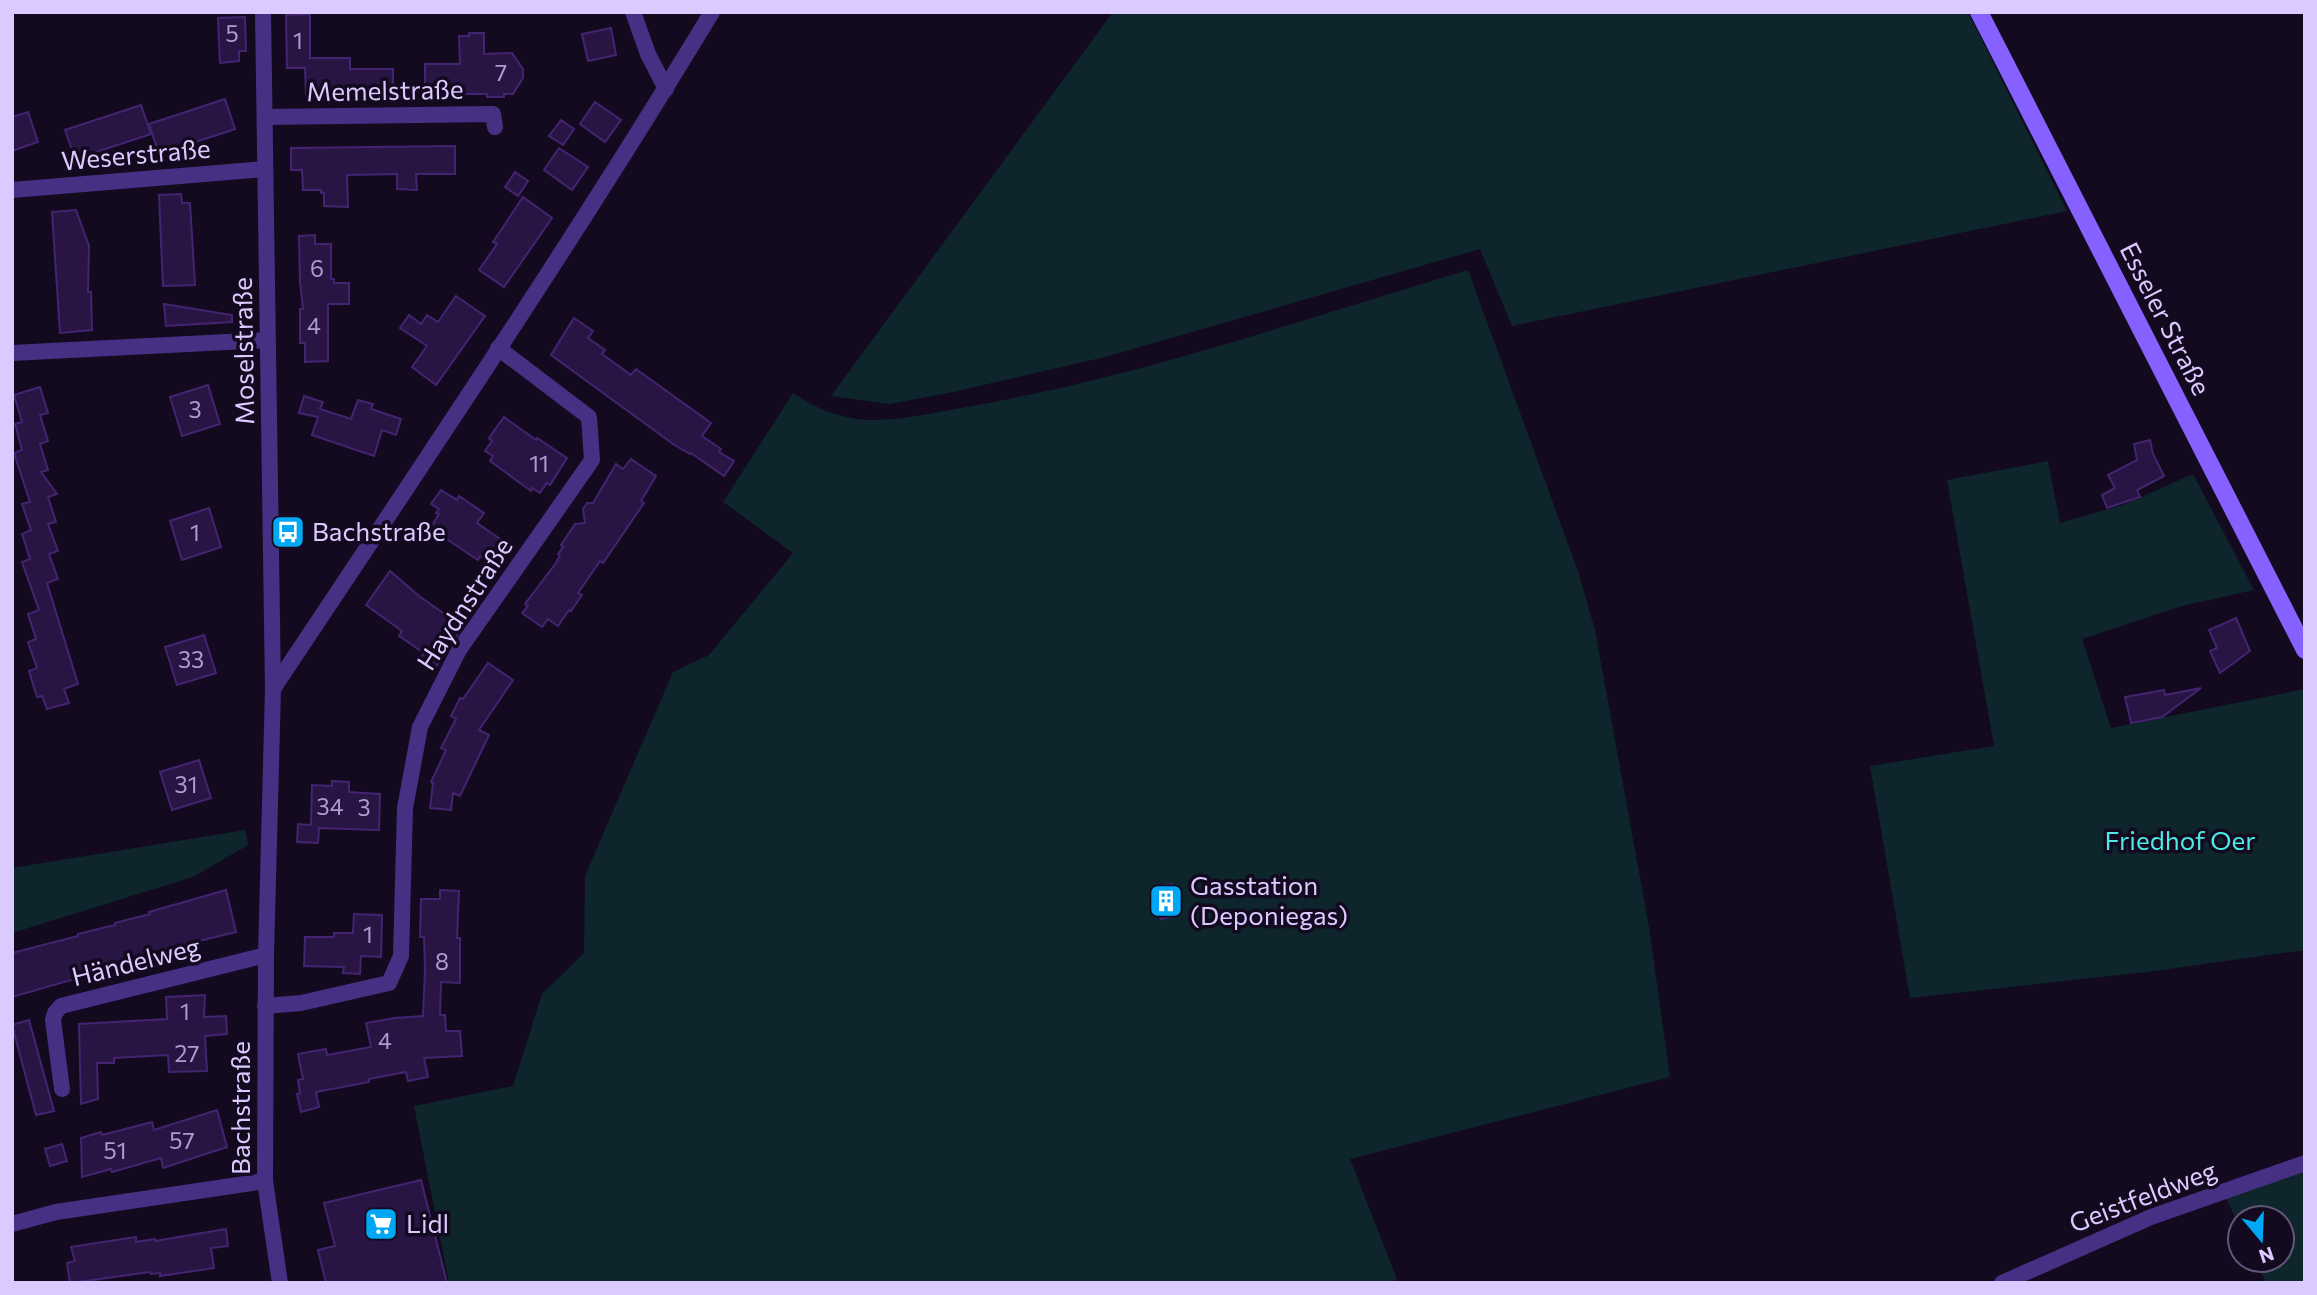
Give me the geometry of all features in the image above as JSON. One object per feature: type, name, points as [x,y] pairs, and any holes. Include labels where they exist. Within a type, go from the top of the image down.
[{"type":"main road","name":"Esseler Straße","points":[[1979,12],[2305,650]]},
{"type":"street","name":"Moselstraße","points":[[263,12],[273,689]]},
{"type":"street","points":[[633,12],[648,54],[666,89]]},
{"type":"street","points":[[273,689],[666,89],[712,12]]},
{"type":"street","name":"Memelstraße","points":[[265,117],[493,114],[495,127]]},
{"type":"street","name":"Weserstraße","points":[[12,190],[265,169]]},
{"type":"street","points":[[12,353],[267,340]]},
{"type":"street","name":"Haydnstraße","points":[[265,1006],[301,1003],[389,983],[401,956],[405,808],[420,727],[459,650],[592,460],[589,417],[498,348]]},
{"type":"street","name":"Bachstraße","points":[[273,689],[265,955],[265,1181],[280,1283]]},
{"type":"street","name":"Händelweg","points":[[62,1089],[52,1020],[61,1006],[265,955]]},
{"type":"street","name":"Geistfeldweg","points":[[2002,1283],[2151,1217],[2305,1163]]},
{"type":"street","points":[[12,1224],[56,1212],[265,1181]]},
{"type":"green space","points":[[1113,12],[1968,12],[2067,211],[1512,326],[1480,249],[1105,357],[953,392],[890,404],[831,396]]},
{"type":"green space","points":[[1468,270],[1579,574],[1595,630],[1649,927],[1670,1077],[1350,1159],[1397,1279],[1389,1283],[449,1283],[414,1106],[513,1086],[542,994],[584,953],[585,876],[673,672],[709,655],[793,553],[723,502],[793,393],[820,408],[851,418],[880,420],[927,414],[1035,394],[1160,363]]},
{"type":"green space","name":"Friedhof Oer","points":[[2048,461],[2060,523],[2123,505],[2193,474],[2254,590],[2182,606],[2082,639],[2111,728],[2305,689],[2305,950],[2147,972],[1910,998],[1870,766],[1994,746],[1947,480]]},
{"type":"green space","points":[[245,830],[248,845],[193,877],[12,933],[12,868]]},
{"type":"green space","points":[[2305,1171],[2305,1283],[2266,1283],[2262,1274],[2296,1274],[2296,1204],[2229,1204],[2226,1198]]},
{"type":"building","points":[[310,14],[310,58],[350,58],[350,69],[393,69],[393,95],[306,95],[305,68],[287,68],[286,15]]},
{"type":"building","points":[[245,17],[246,51],[239,51],[239,61],[220,63],[218,18]]},
{"type":"building","points":[[611,28],[616,55],[588,61],[582,34]]},
{"type":"building","points":[[469,33],[484,33],[484,54],[512,53],[523,69],[523,78],[513,94],[487,97],[487,94],[425,94],[425,64],[460,64],[459,36],[469,36]]},
{"type":"building","points":[[225,99],[235,129],[159,154],[149,124]]},
{"type":"building","points":[[595,102],[621,120],[605,142],[580,124]]},
{"type":"building","points":[[141,105],[151,134],[75,159],[65,130]]},
{"type":"building","points":[[28,112],[38,142],[12,151],[12,117]]},
{"type":"building","points":[[561,120],[574,129],[563,145],[549,136]]},
{"type":"building","points":[[455,146],[455,174],[416,174],[417,190],[397,189],[397,174],[347,175],[348,207],[324,206],[324,193],[321,193],[321,190],[303,190],[302,170],[291,170],[291,148]]},
{"type":"building","points":[[559,148],[588,167],[572,190],[544,170]]},
{"type":"building","points":[[515,172],[528,181],[518,196],[505,187]]},
{"type":"building","points":[[181,194],[182,203],[190,203],[195,285],[163,286],[159,195]]},
{"type":"building","points":[[523,197],[552,218],[504,287],[479,270],[497,244],[493,242]]},
{"type":"building","points":[[76,210],[89,246],[88,292],[91,292],[92,330],[60,333],[52,212]]},
{"type":"building","points":[[315,235],[315,244],[331,244],[331,279],[334,279],[334,283],[349,283],[349,304],[328,304],[328,361],[305,362],[305,343],[300,343],[300,309],[303,309],[299,236]]},
{"type":"building","points":[[456,296],[485,316],[436,385],[412,367],[427,346],[400,328],[409,315],[421,324],[427,315],[438,322]]},
{"type":"building","points":[[164,304],[232,315],[232,322],[166,326]]},
{"type":"building","points":[[574,318],[593,331],[588,338],[605,350],[602,354],[631,375],[636,369],[711,423],[702,436],[721,449],[719,452],[734,461],[724,476],[673,444],[551,355]]},
{"type":"building","points":[[208,385],[220,424],[182,436],[170,397]]},
{"type":"building","points":[[40,387],[48,413],[40,415],[48,441],[40,444],[48,470],[41,472],[57,494],[48,497],[56,522],[48,524],[58,551],[49,554],[58,579],[47,583],[78,684],[64,689],[69,703],[47,709],[42,696],[37,697],[29,671],[37,668],[28,642],[36,639],[28,614],[39,610],[22,562],[30,559],[22,534],[31,530],[22,504],[30,502],[14,453],[22,450],[15,424],[22,422],[14,395]]},
{"type":"building","points":[[304,396],[323,402],[320,409],[351,419],[358,400],[373,404],[371,409],[401,419],[396,435],[382,430],[374,456],[312,435],[318,417],[299,413]]},
{"type":"building","points":[[504,417],[567,458],[550,485],[547,483],[540,493],[532,488],[531,491],[490,461],[493,456],[485,451],[492,441],[489,438]]},
{"type":"building","points":[[2150,440],[2153,454],[2164,476],[2137,490],[2140,497],[2107,508],[2102,495],[2115,488],[2108,475],[2137,460],[2134,444]]},
{"type":"building","points":[[631,459],[656,476],[641,501],[644,503],[603,563],[600,561],[578,593],[582,595],[571,611],[569,610],[558,626],[548,619],[542,627],[522,613],[528,606],[525,604],[556,563],[563,547],[561,545],[575,524],[585,523],[583,509],[587,503],[593,503],[616,464],[623,469]]},
{"type":"building","points":[[441,490],[457,500],[459,496],[484,513],[477,523],[506,543],[492,564],[480,556],[478,560],[439,534],[441,531],[432,525],[439,509],[431,504]]},
{"type":"building","points":[[209,508],[221,547],[182,560],[170,521]]},
{"type":"building","points":[[390,571],[449,617],[452,613],[465,623],[433,671],[419,661],[424,653],[399,636],[402,631],[366,605]]},
{"type":"building","points":[[2236,618],[2250,651],[2220,673],[2210,651],[2217,648],[2209,630]]},
{"type":"building","points":[[204,635],[216,673],[177,685],[165,647]]},
{"type":"building","points":[[488,663],[513,680],[479,730],[489,735],[460,796],[453,793],[451,810],[430,808],[431,782],[446,750],[441,748],[456,719],[451,716],[460,698],[463,699]]},
{"type":"building","points":[[2201,688],[2162,717],[2131,723],[2125,697],[2164,690],[2165,695]]},
{"type":"building","points":[[199,760],[211,798],[172,810],[160,772]]},
{"type":"building","points":[[332,781],[349,782],[349,792],[380,794],[379,830],[319,828],[318,843],[297,842],[298,824],[311,825],[312,785],[332,786]]},
{"type":"building","name":"Gasstation (Deponiegas)","points":[[1172,884],[1178,915],[1161,919],[1155,887]]},
{"type":"building","points":[[226,890],[236,932],[12,997],[12,953],[78,936]]},
{"type":"building","points":[[440,890],[459,891],[457,938],[460,938],[460,983],[441,982],[440,1015],[445,1015],[446,1031],[460,1031],[462,1056],[424,1058],[428,1077],[408,1081],[406,1072],[316,1092],[319,1107],[301,1112],[297,1094],[300,1093],[298,1080],[303,1079],[298,1054],[326,1049],[327,1055],[371,1047],[366,1023],[423,1016],[425,969],[424,937],[420,937],[421,899],[440,899]]},
{"type":"building","points":[[354,914],[382,915],[381,957],[361,956],[360,974],[343,973],[344,967],[304,966],[305,937],[334,937],[334,933],[353,933]]},
{"type":"building","points":[[205,995],[204,1017],[226,1016],[227,1034],[205,1036],[207,1071],[169,1072],[168,1055],[114,1058],[114,1063],[97,1063],[98,1099],[81,1104],[79,1024],[167,1019],[166,997]]},
{"type":"building","points":[[29,1020],[54,1111],[36,1115],[12,1025]]},
{"type":"building","points":[[217,1110],[227,1147],[163,1168],[161,1158],[112,1172],[111,1169],[82,1177],[81,1138],[152,1122],[154,1130]]},
{"type":"building","points":[[62,1144],[67,1161],[50,1166],[45,1149]]},
{"type":"building","name":"Lidl","points":[[421,1180],[447,1283],[326,1283],[318,1250],[335,1246],[324,1203]]},
{"type":"building","points":[[226,1229],[228,1246],[211,1248],[214,1268],[160,1276],[160,1273],[150,1272],[70,1283],[67,1263],[75,1261],[71,1247],[136,1237],[136,1242],[155,1241]]},
{"type":"place","name":"Bachstraße","points":[[288,532]]},
{"type":"place","name":"Gasstation (Deponiegas)","points":[[1166,901]]},
{"type":"place","name":"Lidl","points":[[381,1224]]}]
